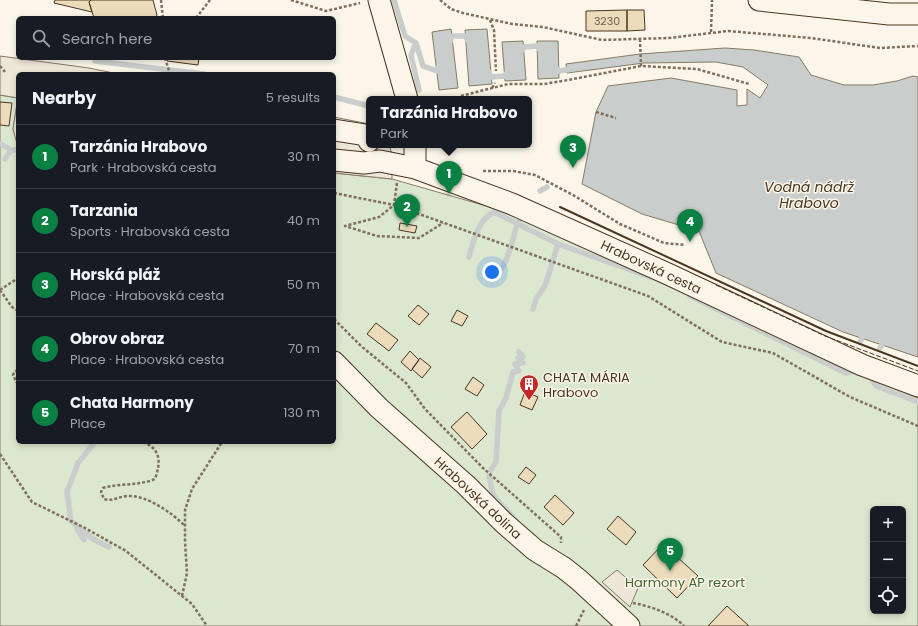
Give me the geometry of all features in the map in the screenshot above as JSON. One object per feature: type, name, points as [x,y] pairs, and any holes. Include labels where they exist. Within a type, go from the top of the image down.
[{"type":"street","points":[[759,0],[889,14],[918,14]]},
{"type":"street","points":[[371,1],[406,96]]},
{"type":"street","points":[[336,130],[366,135]]},
{"type":"street","points":[[415,148],[415,168]]},
{"type":"street","name":"Hrabovská cesta","points":[[336,160],[364,163],[375,153],[512,204],[668,274],[862,365],[918,386]]},
{"type":"street","name":"Hrabovská dolina","points":[[336,364],[379,408],[466,485],[514,532],[535,550],[564,568],[594,592],[629,626]]},
{"type":"path","points":[[161,0],[163,16]]},
{"type":"path","points":[[198,16],[210,0]]},
{"type":"path","points":[[291,0],[326,11],[371,1]]},
{"type":"path","points":[[440,0],[451,9],[490,19],[512,24],[543,27],[602,40],[669,38],[728,31],[811,38],[880,48],[918,46]]},
{"type":"path","points":[[711,32],[712,0]]},
{"type":"path","points":[[490,19],[494,30],[496,71]]},
{"type":"path","points":[[640,40],[641,66]]},
{"type":"path","points":[[166,60],[169,72]]},
{"type":"path","points":[[0,66],[5,72]]},
{"type":"path","points":[[461,96],[508,84],[544,84],[641,66],[697,69],[749,84]]},
{"type":"path","points":[[492,88],[495,83]]},
{"type":"path","points":[[596,112],[616,118]]},
{"type":"path","points":[[482,171],[513,171],[534,175],[573,195],[620,224],[664,243],[685,245]]},
{"type":"path","points":[[336,193],[394,205],[648,296],[722,342],[773,353],[850,398],[918,426]]},
{"type":"path","points":[[394,205],[379,217],[345,226],[377,236],[419,238],[443,223]]},
{"type":"path","points":[[16,279],[0,290],[12,307],[16,310]]},
{"type":"path","points":[[336,321],[361,346],[406,384],[425,409],[483,468],[561,537],[564,568]]},
{"type":"path","points":[[16,371],[13,375],[16,381]]},
{"type":"path","points":[[146,444],[156,450],[159,456],[160,467],[155,479],[146,483],[112,485],[103,488],[101,492],[104,499],[110,501],[128,496],[140,497],[170,511],[185,526]]},
{"type":"path","points":[[182,596],[187,573],[185,510],[192,489],[221,444]]},
{"type":"path","points":[[0,454],[32,502],[85,528],[126,551],[192,604],[207,626]]},
{"type":"path","points":[[626,601],[647,606],[678,620],[684,626]]},
{"type":"green space","name":"Harmony AP rezort","points":[[0,95],[16,98],[16,110],[13,129],[16,138],[16,444],[336,444],[336,173],[392,179],[511,213],[656,277],[835,363],[918,398],[918,626],[0,626]]},
{"type":"shaded area","points":[[0,56],[16,58],[16,60],[30,60],[108,72],[16,72],[16,98],[0,95]]},
{"type":"shaded area","points":[[16,110],[16,140],[13,129]]},
{"type":"shaded area","points":[[336,117],[366,123],[366,148],[390,148],[392,154],[392,179],[336,173]]},
{"type":"shaded area","points":[[617,570],[638,588],[630,607],[602,582]]},
{"type":"water","points":[[451,29],[458,88],[439,90],[432,32]]},
{"type":"water","points":[[487,29],[492,84],[469,86],[465,30]]},
{"type":"water","points":[[523,41],[526,80],[505,81],[502,42]]},
{"type":"water","points":[[537,41],[558,41],[559,78],[538,79]]},
{"type":"water","name":"Vodná nádrž Hrabovo","points":[[725,48],[754,50],[799,57],[811,75],[844,85],[873,85],[897,81],[913,76],[918,77],[918,357],[843,332],[716,273],[699,231],[642,214],[582,184],[596,112],[608,86],[671,78],[737,90],[737,106],[747,105],[747,89],[760,98],[768,85],[743,67],[716,62],[644,63],[567,73],[566,64],[640,54]]},
{"type":"building","points":[[55,0],[91,0],[89,2],[92,12],[54,3]]},
{"type":"building","points":[[91,0],[153,0],[157,15],[93,16],[89,2]]},
{"type":"building","points":[[627,10],[644,10],[645,30],[627,31]]},
{"type":"building","points":[[627,10],[627,31],[586,31],[586,11]]},
{"type":"building","points":[[167,60],[199,60],[198,65]]},
{"type":"building","points":[[0,102],[12,103],[9,126],[0,125]]},
{"type":"building","points":[[400,223],[417,226],[415,233],[399,230]]},
{"type":"building","points":[[418,305],[429,314],[419,325],[408,316]]},
{"type":"building","points":[[457,310],[468,316],[462,326],[451,321]]},
{"type":"building","points":[[376,323],[398,340],[389,351],[367,334]]},
{"type":"building","points":[[410,351],[419,360],[411,371],[401,362]]},
{"type":"building","points":[[420,358],[431,367],[422,378],[412,369]]},
{"type":"building","points":[[473,377],[484,385],[477,396],[465,389]]},
{"type":"building","name":"CHATA MÁRIA Hrabovo","points":[[525,392],[538,397],[532,410],[520,405]]},
{"type":"building","points":[[467,412],[487,434],[472,449],[451,427]]},
{"type":"building","points":[[526,467],[536,475],[529,484],[518,477]]},
{"type":"building","points":[[555,495],[574,513],[563,525],[544,507]]},
{"type":"building","points":[[618,516],[636,532],[626,545],[607,529]]},
{"type":"building","points":[[663,544],[698,576],[677,598],[643,565]]},
{"type":"building","points":[[727,606],[749,626],[708,626]]},
{"type":"waterway","points":[[394,0],[405,36],[416,43]]},
{"type":"waterway","points":[[450,42],[452,36],[465,36],[469,42]]},
{"type":"waterway","points":[[419,90],[411,55],[416,43],[423,66],[437,71],[440,64]]},
{"type":"waterway","points":[[520,53],[524,47],[537,46],[541,51]]},
{"type":"waterway","points":[[95,61],[187,72]]},
{"type":"waterway","points":[[555,67],[559,71],[572,69]]},
{"type":"waterway","points":[[488,71],[491,77],[505,76],[509,70]]},
{"type":"waterway","points":[[336,98],[366,105]]},
{"type":"waterway","points":[[1,144],[11,150]]},
{"type":"waterway","points":[[5,159],[11,150],[16,150]]},
{"type":"waterway","points":[[540,191],[547,187]]},
{"type":"waterway","points":[[469,257],[480,226],[484,220],[494,212],[558,244],[650,277]]},
{"type":"waterway","points":[[502,268],[520,219]]},
{"type":"waterway","points":[[533,309],[536,299],[545,286],[558,244]]},
{"type":"waterway","points":[[690,296],[846,373],[850,372]]},
{"type":"waterway","points":[[860,342],[862,338]]},
{"type":"waterway","points":[[491,470],[496,462],[499,411],[506,398],[513,372],[519,371],[515,364],[523,363],[518,358],[523,357],[519,352]]},
{"type":"waterway","points":[[872,380],[876,386],[918,402]]},
{"type":"waterway","points":[[93,444],[78,463],[67,492],[71,521],[93,539],[109,547]]},
{"type":"waterway","points":[[489,476],[493,495],[518,523]]},
{"type":"waterway","points":[[77,529],[84,540]]},
{"type":"fence","points":[[716,285],[825,336],[918,371]]},
{"type":"wall","points":[[560,207],[826,331],[918,366]]},
{"type":"place","name":"Horská pláž","points":[[573,168]]},
{"type":"place","name":"Tarzánia Hrabovo","points":[[449,194]]},
{"type":"place","name":"Tarzania","points":[[407,227]]},
{"type":"place","name":"Obrov obraz","points":[[690,242]]},
{"type":"place","name":"CHATA MÁRIA Hrabovo","points":[[529,401]]},
{"type":"place","name":"Chata Harmony","points":[[670,571]]}]
